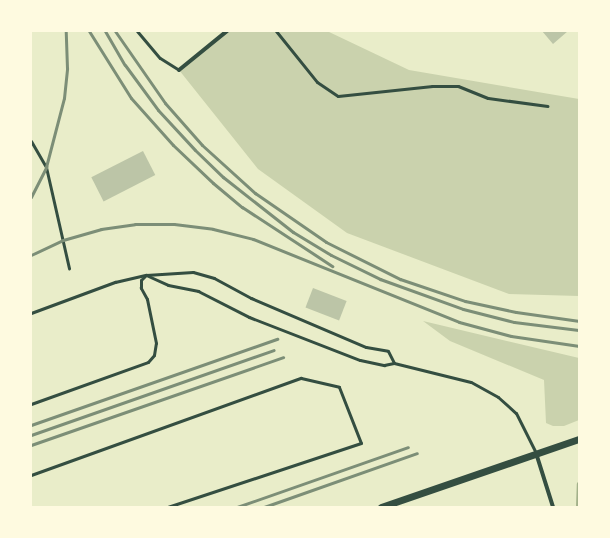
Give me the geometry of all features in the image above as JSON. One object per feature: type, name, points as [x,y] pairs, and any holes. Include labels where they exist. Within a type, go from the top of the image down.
[{"type":"street","points":[[179,70],[227,31]]},
{"type":"street","points":[[381,507],[579,439]]},
{"type":"street","points":[[536,453],[553,507]]},
{"type":"lane","points":[[137,31],[160,58],[179,70]]},
{"type":"lane","points":[[276,31],[317,82],[338,96],[432,86],[458,86],[488,98],[547,106]]},
{"type":"lane","points":[[31,141],[46,167],[69,268]]},
{"type":"lane","points":[[31,314],[115,282],[146,275],[186,272],[203,273],[251,298],[366,347],[388,351],[394,363]]},
{"type":"lane","points":[[146,275],[168,285],[198,291],[249,318],[339,353],[384,365],[394,363],[471,382],[498,398],[516,413],[536,453]]},
{"type":"lane","points":[[31,404],[148,362],[154,355],[156,343],[148,299],[141,288],[141,280],[146,275]]},
{"type":"lane","points":[[31,475],[301,378],[339,388],[360,443],[168,507]]},
{"type":"green space","points":[[227,31],[327,31],[409,70],[579,99],[579,296],[509,294],[347,233],[258,169],[179,70]]},
{"type":"green space","points":[[423,321],[579,358],[579,420],[564,426],[553,426],[546,423],[544,380],[450,341]]},
{"type":"building","points":[[542,31],[568,31],[553,44]]},
{"type":"building","points":[[143,151],[155,175],[104,201],[91,177]]},
{"type":"building","points":[[313,288],[347,301],[339,321],[305,308]]},
{"type":"waterway","points":[[578,507],[579,484]]},
{"type":"railway","points":[[31,197],[46,167],[64,98],[67,68],[66,31]]},
{"type":"railway","points":[[89,31],[131,98],[173,145],[213,183],[242,207],[332,266]]},
{"type":"railway","points":[[105,31],[125,65],[158,110],[195,150],[223,177],[293,232],[331,255],[380,279],[463,309],[514,322],[579,330]]},
{"type":"railway","points":[[115,31],[165,103],[202,145],[255,193],[326,242],[400,279],[465,301],[516,312],[579,321]]},
{"type":"railway","points":[[31,255],[63,240],[101,229],[135,224],[174,224],[213,229],[253,239],[459,322],[511,336],[579,346]]},
{"type":"railway","points":[[31,425],[277,339]]},
{"type":"railway","points":[[31,435],[274,350]]},
{"type":"railway","points":[[31,445],[283,357]]},
{"type":"railway","points":[[237,507],[408,447]]},
{"type":"railway","points":[[264,507],[417,453]]}]
